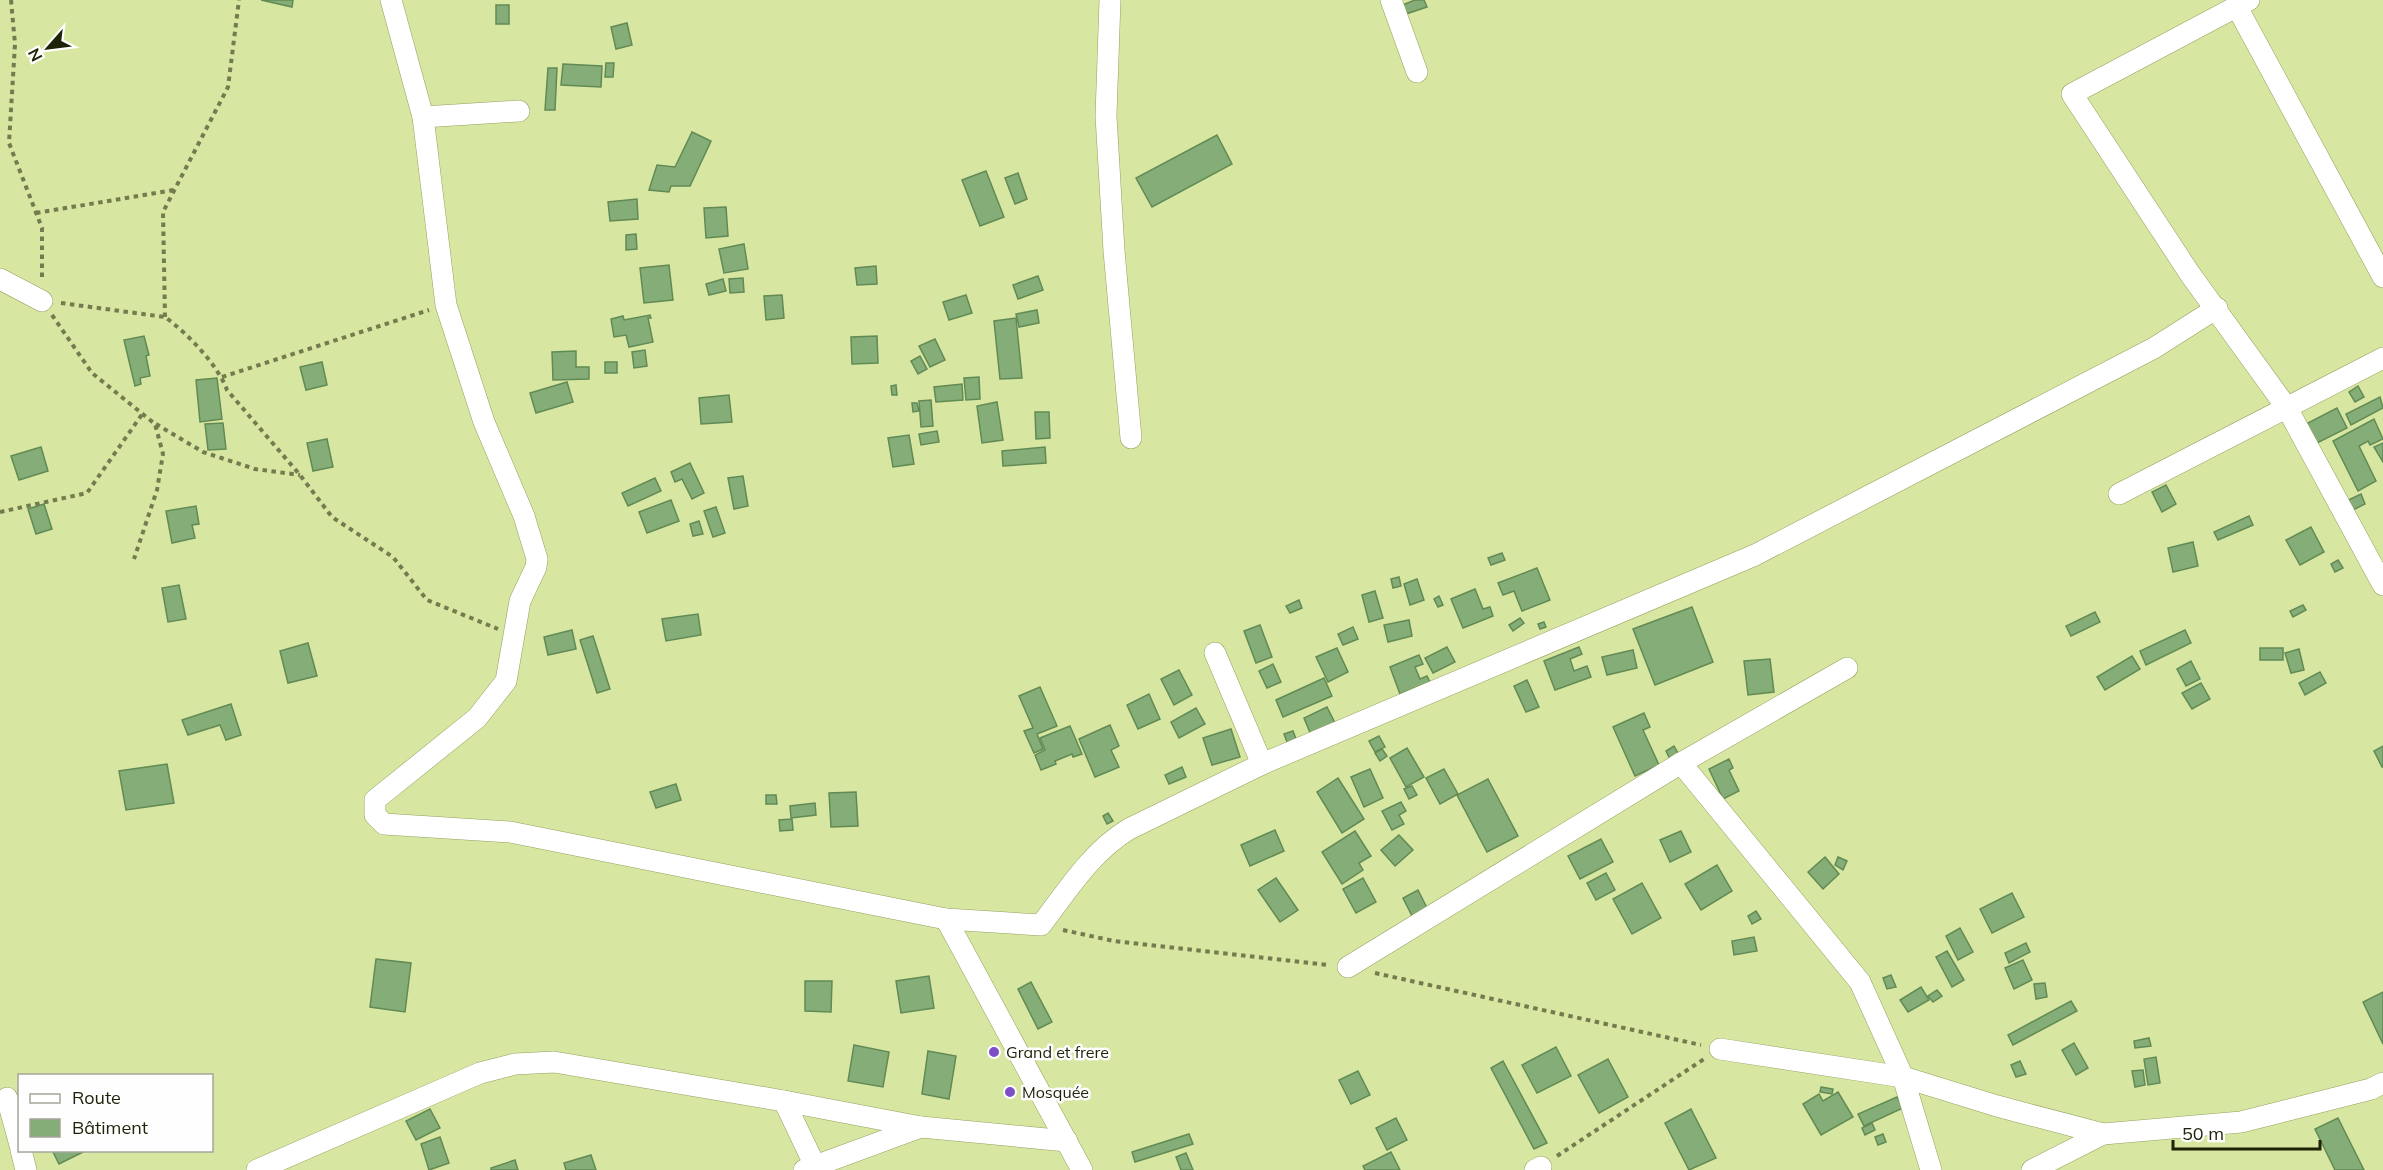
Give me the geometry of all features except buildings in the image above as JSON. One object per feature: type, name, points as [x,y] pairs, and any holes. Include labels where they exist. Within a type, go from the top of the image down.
[{"type":"street","points":[[391,0],[423,117],[446,305],[484,422],[524,516],[537,559],[536,567],[520,601],[512,635],[506,681],[477,718],[375,800],[375,815],[384,824],[510,832],[946,919],[1041,925],[1096,854],[1111,840],[1129,829],[1262,764],[1755,555],[2154,348],[2217,308]]},
{"type":"street","points":[[1110,0],[1106,116],[1114,251],[1131,438]]},
{"type":"street","points":[[1391,0],[1417,72]]},
{"type":"street","points":[[2383,277],[2243,3],[2072,94],[2190,274],[2217,308],[2287,408],[2383,585]]},
{"type":"street","points":[[423,117],[519,111]]},
{"type":"street","points":[[0,279],[42,301]]},
{"type":"street","points":[[2119,494],[2383,358]]},
{"type":"street","points":[[1215,653],[1262,764]]},
{"type":"street","points":[[1347,967],[1681,763],[1847,668]]},
{"type":"street","points":[[1681,763],[1860,982],[1903,1077],[1931,1170]]},
{"type":"street","points":[[946,919],[1082,1170]]},
{"type":"street","points":[[1720,1049],[1903,1077],[1997,1106],[2103,1134],[2241,1122],[2371,1089],[2383,1083]]},
{"type":"street","points":[[257,1170],[480,1073],[515,1064],[554,1062],[921,1127],[1067,1141]]},
{"type":"street","points":[[7,1098],[18,1138]]},
{"type":"street","points":[[784,1101],[812,1169],[921,1127]]},
{"type":"street","points":[[2032,1170],[2103,1134]]},
{"type":"street","points":[[22,1152],[26,1170]]},
{"type":"path","points":[[11,0],[15,44],[9,143],[42,228],[42,301],[92,372],[155,424],[203,452],[255,470],[300,476]]},
{"type":"path","points":[[165,317],[163,212],[228,87],[238,0]]},
{"type":"path","points":[[36,213],[174,190]]},
{"type":"path","points":[[42,301],[165,317],[176,325],[222,377],[227,390],[332,517],[393,557],[427,600],[512,635]]},
{"type":"path","points":[[222,377],[446,305]]},
{"type":"path","points":[[0,512],[87,493],[143,413]]},
{"type":"path","points":[[134,559],[157,490],[163,454],[155,424]]},
{"type":"path","points":[[1041,925],[1114,941],[1347,967],[1720,1049]]},
{"type":"path","points":[[1538,1168],[1720,1049]]},
{"type":"place","name":"Grand et frere","points":[[994,1052]]},
{"type":"place","name":"Mosquée","points":[[1010,1092]]}]
